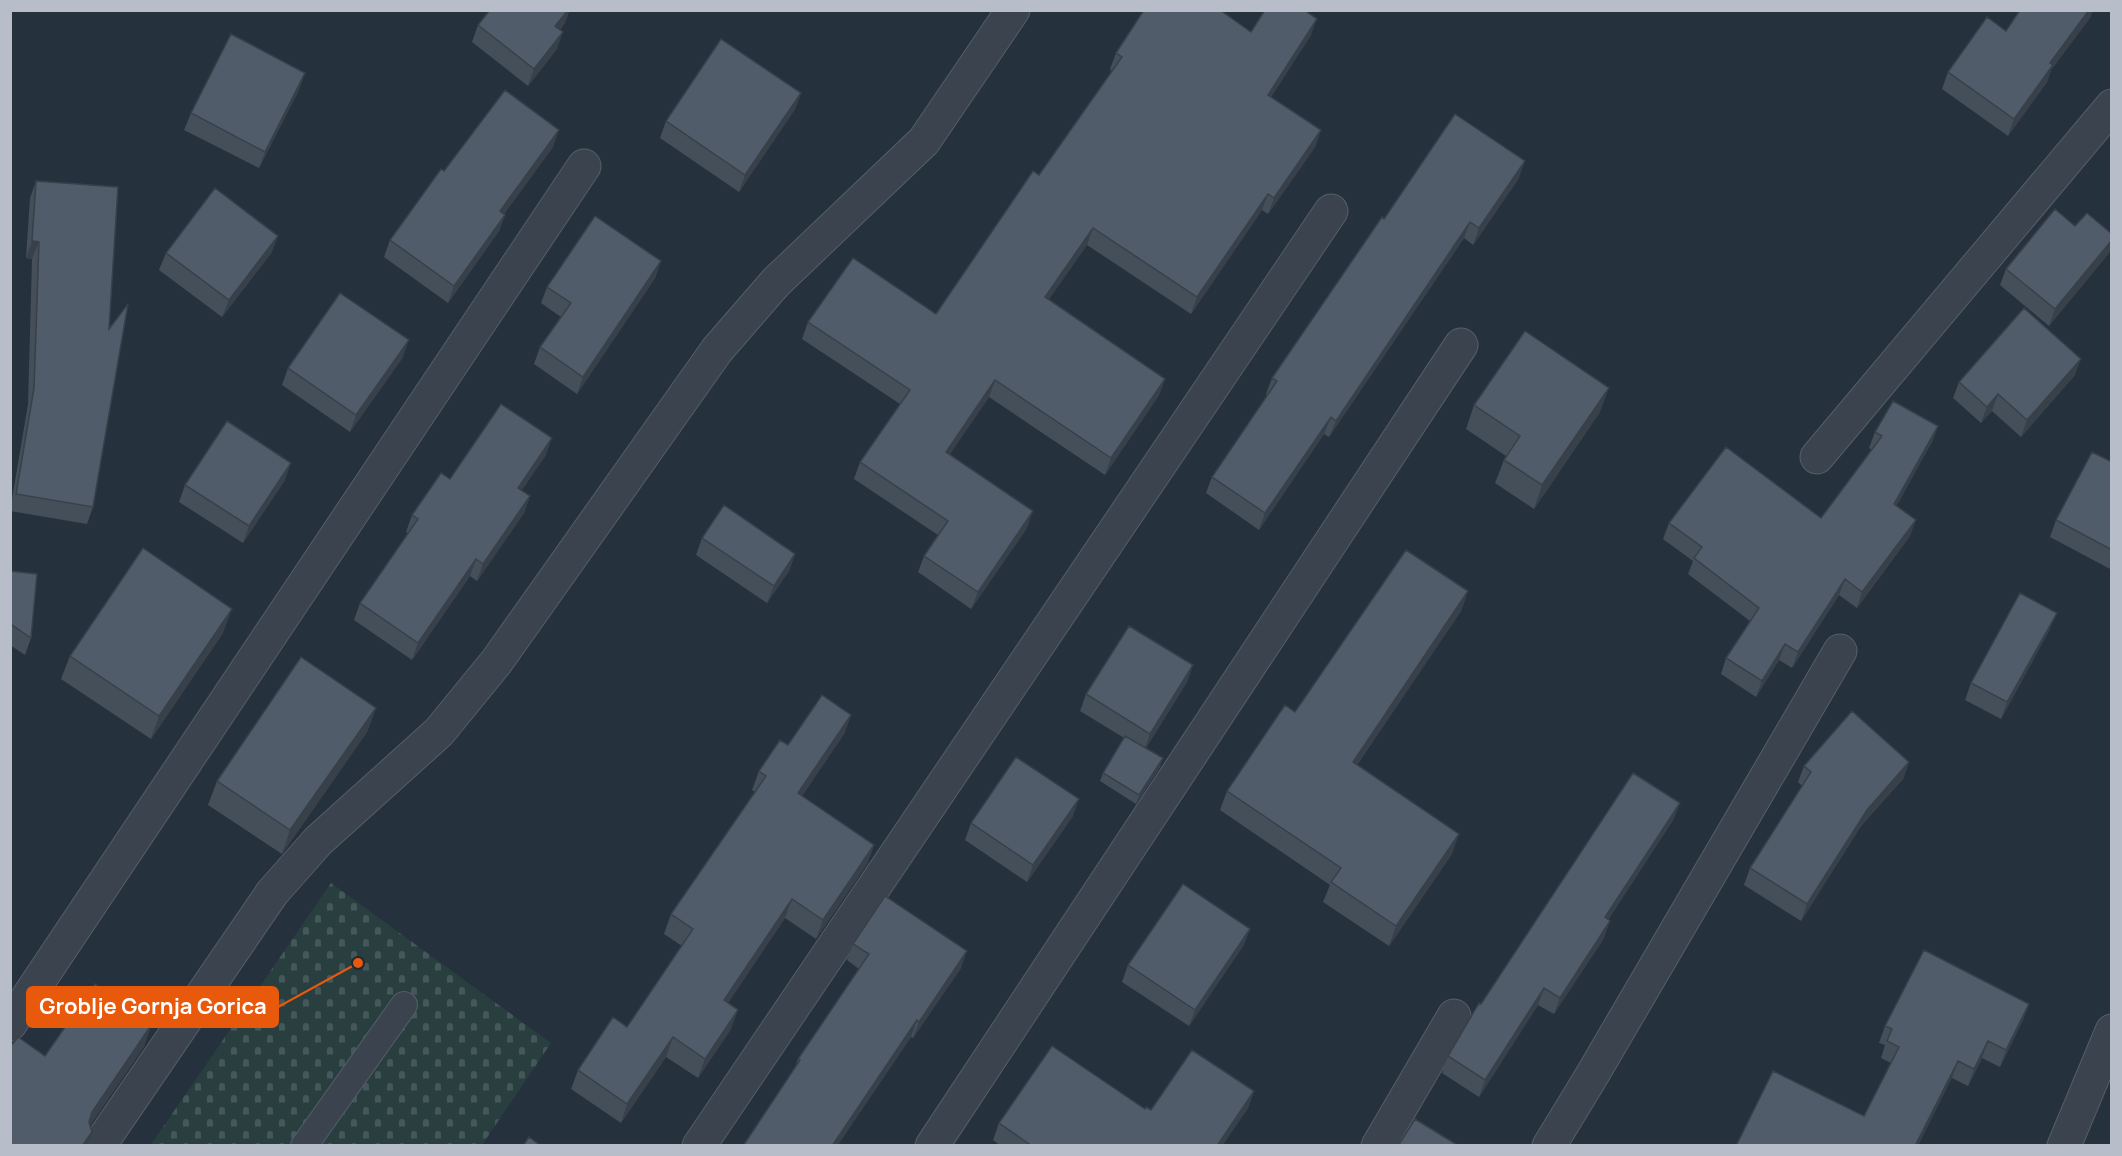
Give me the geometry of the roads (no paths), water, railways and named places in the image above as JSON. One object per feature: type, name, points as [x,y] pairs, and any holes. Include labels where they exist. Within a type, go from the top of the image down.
[{"type":"street","points":[[99,1146],[272,893],[318,841],[439,732],[496,661],[717,350],[776,282],[924,141],[1013,10]]},
{"type":"street","points":[[1817,457],[2112,106]]},
{"type":"street","points":[[10,1024],[584,166]]},
{"type":"street","points":[[699,1146],[1331,211]]},
{"type":"street","points":[[932,1146],[1461,345]]},
{"type":"street","points":[[1549,1146],[1840,651]]},
{"type":"street","points":[[1378,1146],[1454,1016]]},
{"type":"street","points":[[2064,1146],[2112,1031]]},
{"type":"lane","points":[[304,1146],[404,1005]]},
{"type":"place","name":"Groblje Gornja Gorica","points":[[358,963]]}]
